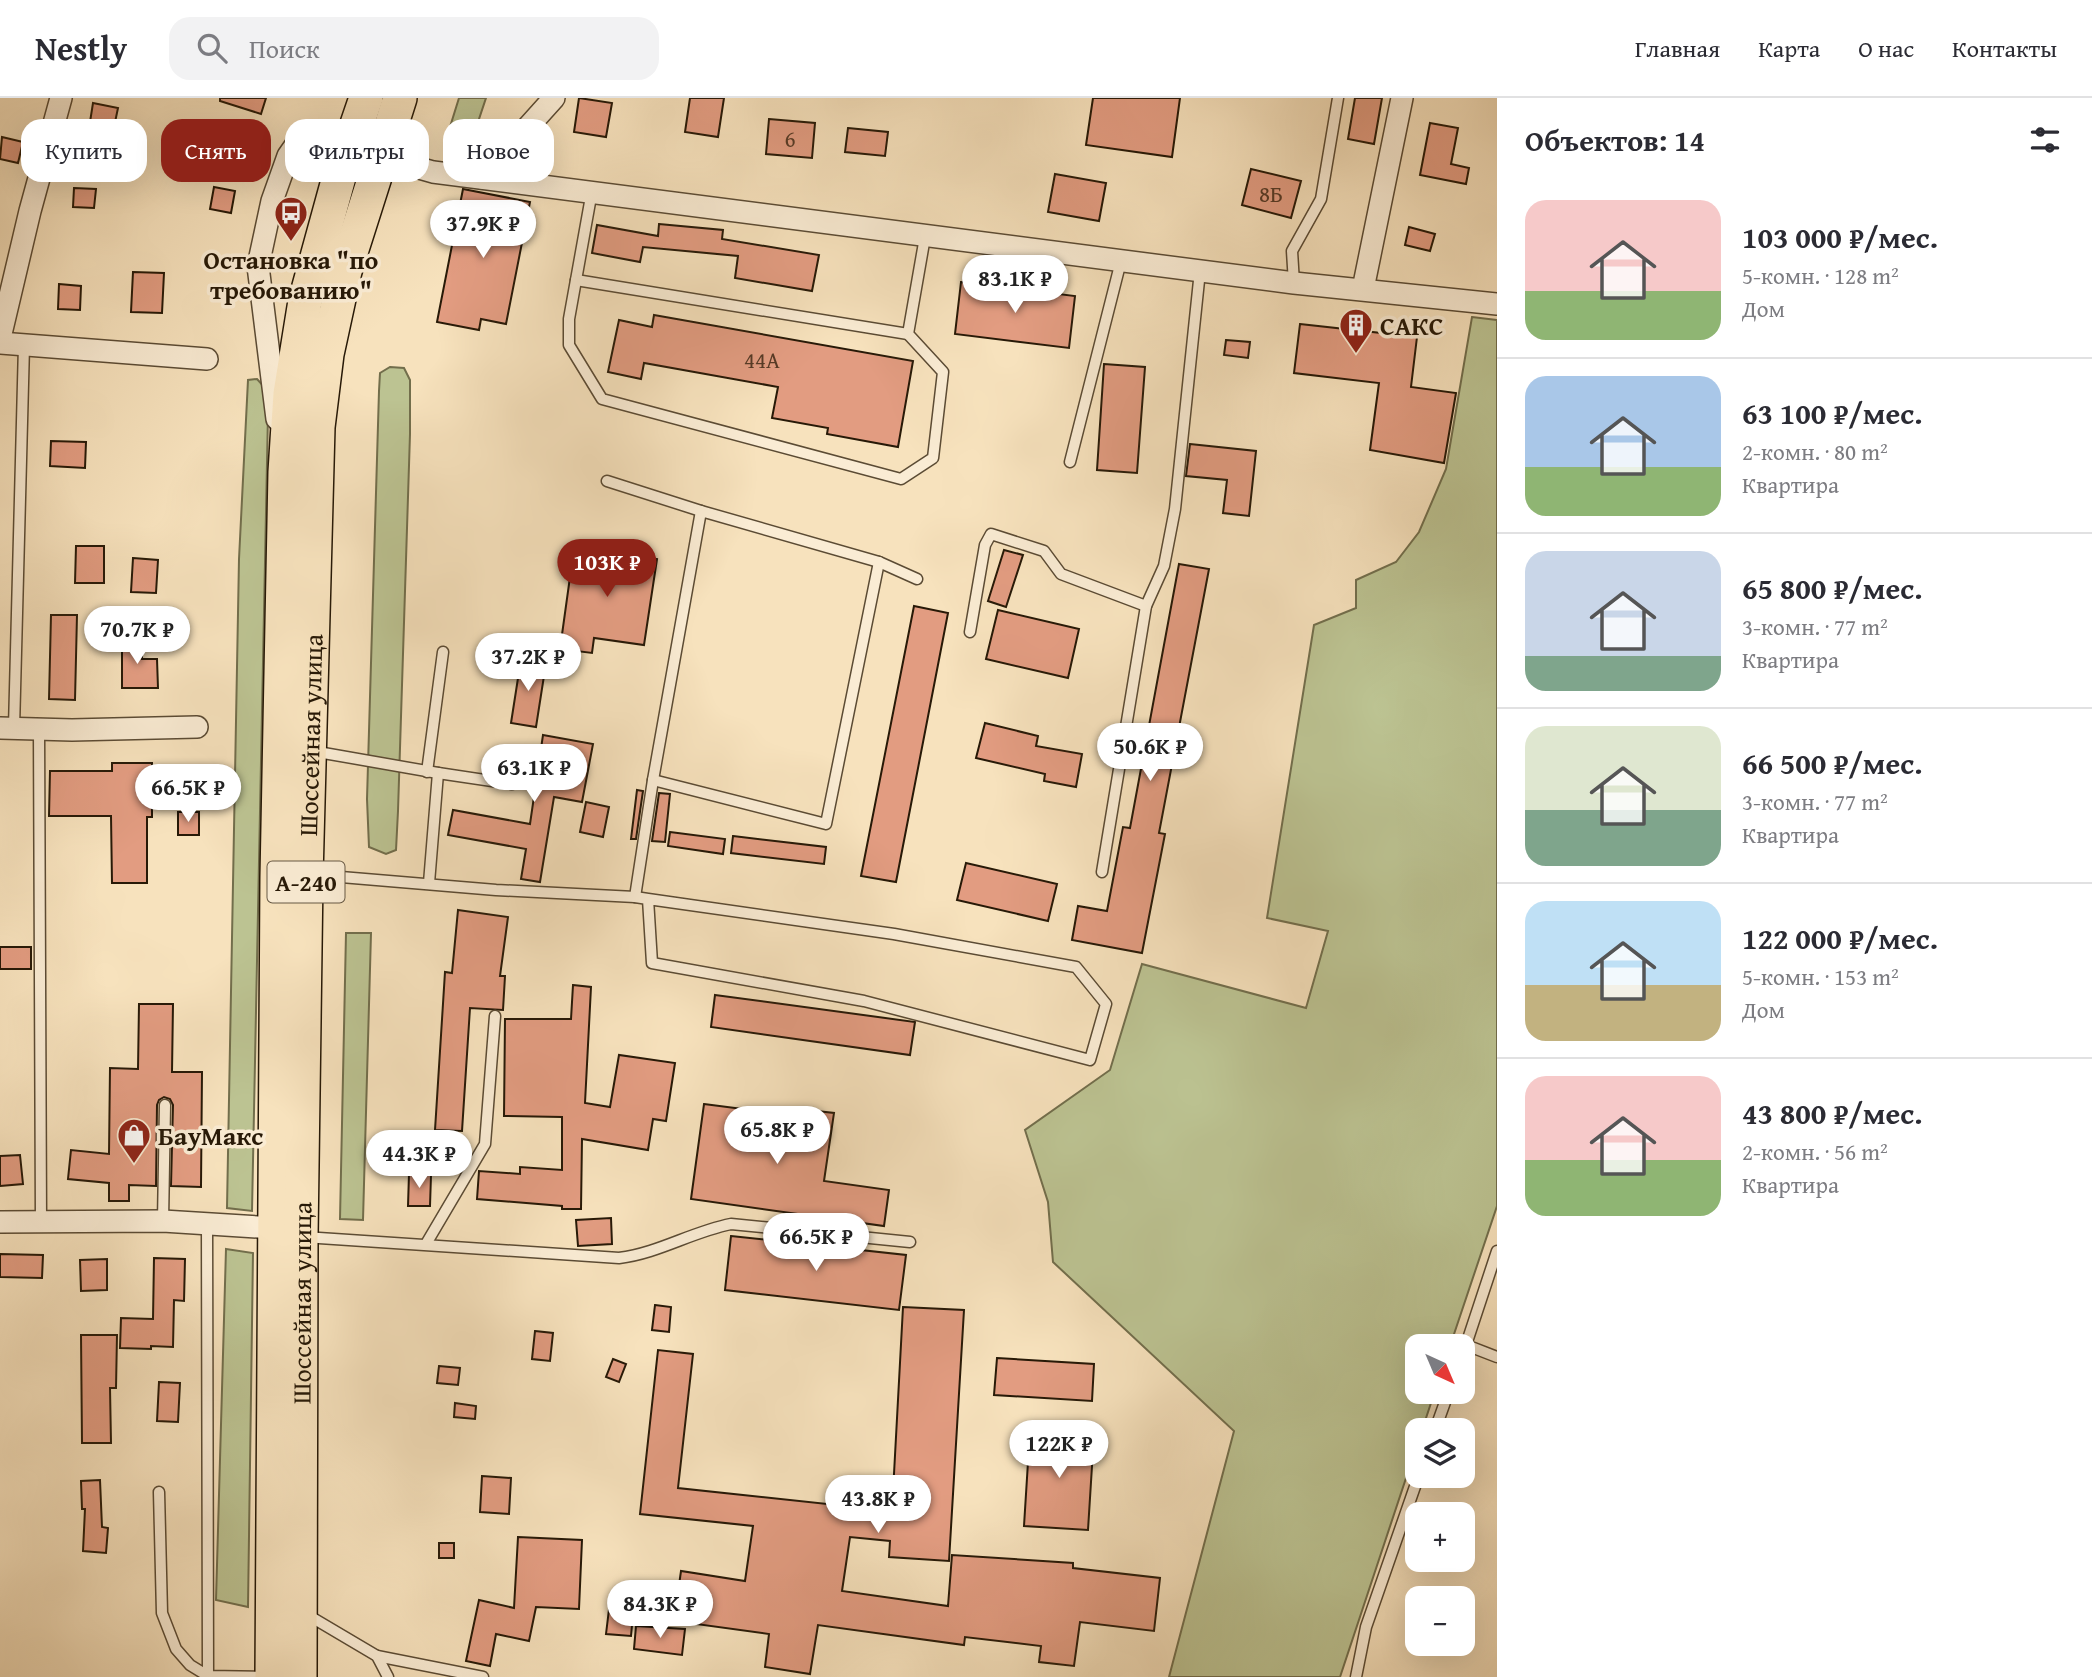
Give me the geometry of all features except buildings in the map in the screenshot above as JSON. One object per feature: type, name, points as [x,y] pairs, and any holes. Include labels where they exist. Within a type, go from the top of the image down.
[{"type":"main road","name":"Шоссейная улица","points":[[366,98],[366,119]]},
{"type":"main road","name":"Шоссейная улица","points":[[386,119],[400,98]]},
{"type":"main road","name":"Шоссейная улица","points":[[300,1677],[277,877],[285,472],[290,394],[305,300],[353,182]]},
{"type":"main road","name":"Шоссейная улица","points":[[270,1677],[306,877],[315,472],[321,398],[359,182]]},
{"type":"street","points":[[61,98],[30,211],[0,341],[207,359]]},
{"type":"street","points":[[535,119],[554,98]]},
{"type":"street","points":[[1363,289],[1402,98]]},
{"type":"street","points":[[285,164],[258,266],[285,472]]},
{"type":"street","points":[[521,182],[925,237],[1294,283],[1497,304]]},
{"type":"street","points":[[7,728],[197,727]]},
{"type":"street","points":[[0,1222],[163,1220],[207,1222],[288,1233]]},
{"type":"lane","points":[[1294,283],[1292,251],[1321,200],[1338,98]]},
{"type":"lane","points":[[576,280],[908,334],[943,372],[933,458],[901,479],[602,399],[569,345],[569,319],[576,280],[592,191]]},
{"type":"lane","points":[[908,334],[925,237]]},
{"type":"lane","points":[[1070,462],[1121,261]]},
{"type":"lane","points":[[1102,872],[1146,606],[1164,566],[1175,509],[1200,271]]},
{"type":"lane","points":[[7,728],[24,345]]},
{"type":"lane","points":[[607,481],[878,562],[917,579]]},
{"type":"lane","points":[[635,897],[701,511]]},
{"type":"lane","points":[[970,632],[985,545],[992,534],[1044,551],[1061,574],[1146,606]]},
{"type":"lane","points":[[653,780],[827,824],[878,562]]},
{"type":"lane","points":[[429,883],[433,772],[443,652]]},
{"type":"lane","points":[[39,729],[41,1222]]},
{"type":"lane","points":[[309,751],[512,784]]},
{"type":"lane","points":[[306,877],[635,897],[894,934],[1076,967],[1106,1004],[1090,1060],[864,1001],[652,963],[648,899]]},
{"type":"lane","points":[[426,1244],[485,1144],[495,1016]]},
{"type":"lane","points":[[163,1220],[166,1105]]},
{"type":"lane","points":[[207,1222],[208,1676]]},
{"type":"lane","points":[[288,1233],[619,1258],[641,1255],[711,1227],[731,1224],[910,1242]]},
{"type":"lane","points":[[1470,1334],[1497,1251]]},
{"type":"lane","points":[[1475,1352],[1497,1357]]},
{"type":"lane","points":[[1356,1677],[1366,1627],[1414,1488]]},
{"type":"lane","points":[[159,1492],[162,1613],[176,1649],[190,1665],[208,1676],[270,1677]]},
{"type":"lane","points":[[300,1611],[377,1656],[483,1677]]},
{"type":"lane","points":[[377,1656],[387,1677]]},
{"type":"green space","points":[[459,98],[486,98],[479,119],[452,119]]},
{"type":"green space","points":[[1472,317],[1497,320],[1497,1206],[1454,1334],[1405,1334],[1405,1404],[1431,1404],[1426,1418],[1405,1418],[1405,1481],[1340,1677],[1169,1677],[1234,1431],[1053,1262],[1048,1202],[1025,1130],[1110,1070],[1142,964],[1306,1008],[1328,931],[1267,918],[1314,625],[1356,608],[1356,580],[1396,562],[1419,532],[1446,469]]},
{"type":"green space","points":[[390,367],[404,368],[410,380],[410,434],[396,850],[386,854],[369,847],[367,799],[379,391],[380,373]]},
{"type":"green space","points":[[257,379],[267,390],[268,413],[252,1211],[227,1208],[239,559],[248,380]]},
{"type":"green space","points":[[346,933],[371,933],[363,1220],[340,1219]]},
{"type":"green space","points":[[226,1249],[253,1253],[248,1607],[216,1600]]},
{"type":"place","name":"Остановка \"по требованию\"","points":[[291,243]]},
{"type":"place","name":"САКС","points":[[1356,355]]},
{"type":"place","name":"БауМакс","points":[[134,1165]]}]
